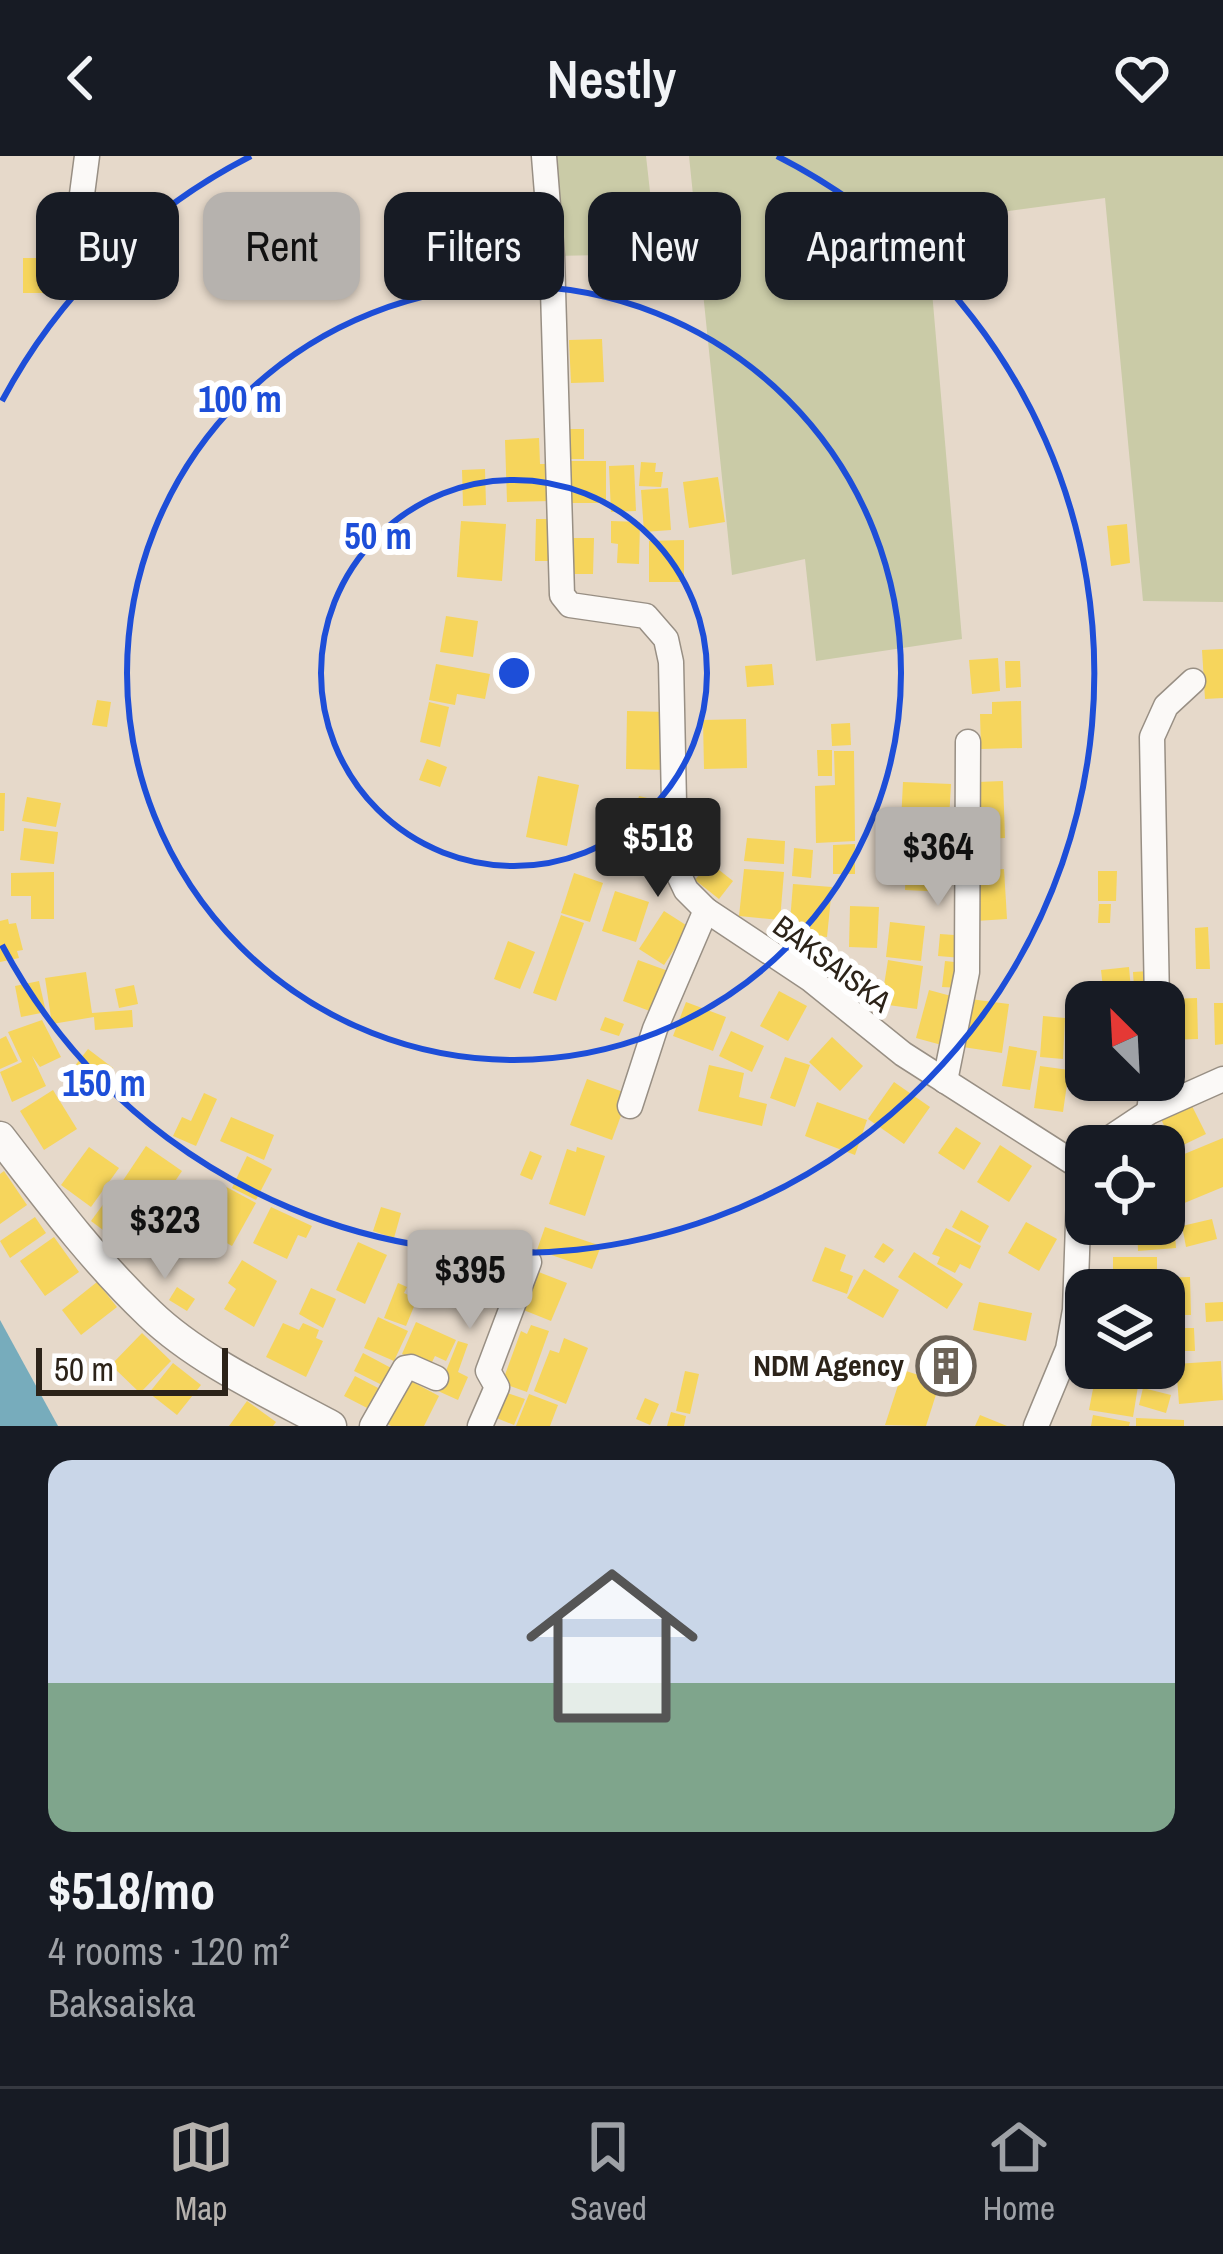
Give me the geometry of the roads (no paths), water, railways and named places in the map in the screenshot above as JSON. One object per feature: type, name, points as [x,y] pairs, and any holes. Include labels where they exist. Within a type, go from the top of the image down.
[{"type":"street","points":[[82,192],[87,156]]},
{"type":"street","name":"BAKSAISKA","points":[[544,156],[552,256],[559,584],[570,605],[646,616],[666,639],[671,662],[677,871],[686,890],[706,910],[810,979],[859,1022],[945,1081],[1065,1152]]},
{"type":"street","points":[[1157,981],[1152,737],[1166,706],[1193,681]]},
{"type":"street","points":[[945,1081],[967,972],[968,742]]},
{"type":"street","points":[[631,1106],[655,1029],[706,910]]},
{"type":"street","points":[[1130,1125],[1223,1079]]},
{"type":"street","points":[[1149,1112],[1150,1101]]},
{"type":"street","points":[[0,1138],[85,1244],[153,1317],[235,1374],[331,1426]]},
{"type":"street","name":"BAKSAISKA","points":[[1036,1426],[1068,1349],[1079,1245]]},
{"type":"street","points":[[480,1426],[497,1387],[488,1371],[529,1262]]},
{"type":"street","points":[[372,1426],[405,1368],[411,1366],[436,1378]]},
{"type":"water","points":[[0,1320],[58,1426],[0,1426]]},
{"type":"place","name":"NDM Agency","points":[[946,1366]]}]
